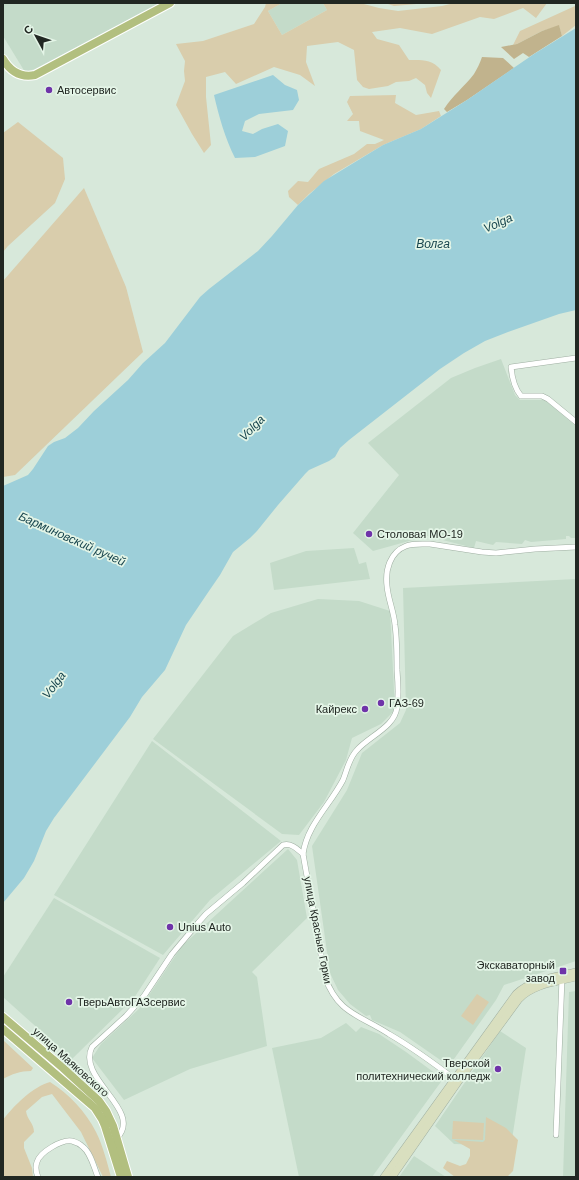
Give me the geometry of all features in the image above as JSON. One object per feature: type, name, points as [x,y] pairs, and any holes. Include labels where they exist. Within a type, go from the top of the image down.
[{"type":"main road","points":[[3,60],[11,70],[17,74],[27,76],[37,75],[170,3]]},
{"type":"main road","name":"улица Маяковского","points":[[3,1017],[108,1115],[117,1138],[128,1177]]},
{"type":"main road","name":"улица Маяковского","points":[[3,1030],[93,1101],[95,1108],[102,1119],[121,1177]]},
{"type":"street","points":[[576,358],[511,367],[513,382],[517,392],[521,396],[542,396],[548,399],[576,422]]},
{"type":"street","name":"улица Красные Горки","points":[[456,1080],[393,1036],[349,1012],[332,993],[324,977],[303,854],[305,842],[310,831],[342,780],[354,754],[361,746],[389,724],[396,714],[398,696],[396,636],[386,576],[390,560],[397,552],[407,545],[430,544],[496,553],[576,546]]},
{"type":"street","points":[[117,1138],[120,1135],[123,1126],[122,1117],[118,1108],[91,1068],[89,1056],[92,1047],[134,1007],[147,991],[172,954],[206,914],[243,883],[283,845],[288,844],[293,846],[303,854]]},
{"type":"street","points":[[384,1177],[456,1080],[521,997],[534,988],[576,972]]},
{"type":"street","points":[[562,978],[576,977]]},
{"type":"street","points":[[556,1135],[562,978]]},
{"type":"street","points":[[392,1177],[456,1080]]},
{"type":"street","points":[[38,1177],[36,1163],[44,1152],[66,1141],[78,1143],[83,1146],[98,1177]]},
{"type":"shaded area","points":[[3,3],[159,3],[35,69],[25,72],[3,36]]},
{"type":"shaded area","points":[[266,3],[282,3],[268,11],[282,35],[327,10],[323,3],[360,3],[398,11],[442,6],[454,3],[547,3],[536,18],[523,8],[494,19],[480,17],[432,34],[400,28],[372,32],[377,39],[399,45],[409,60],[422,60],[438,66],[441,70],[431,98],[427,93],[425,85],[416,78],[409,81],[396,82],[388,86],[369,89],[363,87],[357,80],[354,50],[338,42],[307,46],[306,62],[315,86],[300,75],[274,67],[236,84],[225,72],[206,77],[206,97],[211,145],[204,153],[176,105],[185,81],[185,61],[176,44],[203,41],[254,24]]},
{"type":"shaded area","points":[[282,3],[323,3],[327,10],[282,35],[268,11]]},
{"type":"shaded area","points":[[385,3],[428,3],[394,6]]},
{"type":"shaded area","points":[[575,6],[576,25],[562,36],[559,26],[542,31],[513,45],[520,31]]},
{"type":"shaded area","points":[[559,25],[562,36],[529,57],[523,53],[514,59],[501,47],[517,44],[542,31]]},
{"type":"shaded area","points":[[482,57],[503,58],[514,68],[447,112],[444,109],[474,74]]},
{"type":"shaded area","points":[[396,95],[395,103],[416,115],[439,111],[441,116],[421,129],[383,145],[334,174],[298,205],[289,197],[288,191],[298,181],[308,182],[319,169],[354,154],[367,144],[375,144],[384,140],[360,131],[359,121],[347,121],[353,114],[347,102],[350,96]]},
{"type":"shaded area","points":[[18,122],[63,158],[65,179],[55,203],[3,252],[3,133]]},
{"type":"shaded area","points":[[84,188],[126,287],[143,352],[15,475],[3,477],[3,281]]},
{"type":"shaded area","points":[[501,359],[515,395],[520,400],[545,400],[576,426],[576,538],[566,536],[566,539],[531,542],[525,540],[522,544],[496,542],[493,545],[476,541],[474,548],[427,536],[373,551],[353,533],[399,475],[368,443],[451,378]]},
{"type":"shaded area","points":[[354,548],[359,564],[366,562],[370,579],[274,590],[270,563],[306,551]]},
{"type":"shaded area","name":"Экскаваторный завод","points":[[576,579],[576,961],[504,985],[496,1000],[449,1066],[400,1032],[372,1020],[370,1015],[366,1016],[350,1004],[338,990],[330,973],[312,846],[347,790],[362,753],[400,723],[406,710],[403,588]]},
{"type":"shaded area","points":[[318,599],[359,601],[390,611],[395,710],[381,724],[352,738],[346,760],[324,802],[299,835],[282,834],[153,739],[233,636],[271,613]]},
{"type":"shaded area","points":[[152,741],[281,841],[210,900],[163,955],[54,895]]},
{"type":"shaded area","points":[[288,849],[297,860],[307,918],[252,972],[257,977],[267,1046],[190,1069],[124,1100],[92,1058],[101,1044],[141,1007],[182,946]]},
{"type":"shaded area","points":[[54,898],[160,958],[134,998],[72,1059],[3,997],[3,977]]},
{"type":"shaded area","points":[[576,991],[576,1177],[563,1177],[569,992]]},
{"type":"shaded area","points":[[477,994],[489,1002],[473,1025],[461,1016]]},
{"type":"shaded area","points":[[346,1023],[356,1032],[361,1027],[379,1034],[443,1079],[372,1177],[299,1177],[272,1048],[321,1038]]},
{"type":"shaded area","name":"Тверской политехнический колледж","points":[[500,1031],[526,1048],[511,1146],[454,1144],[435,1126]]},
{"type":"shaded area","points":[[3,1040],[33,1068],[31,1071],[16,1073],[3,1079]]},
{"type":"shaded area","points":[[50,1082],[64,1092],[87,1117],[101,1143],[111,1177],[103,1177],[81,1132],[52,1094],[42,1097],[26,1111],[33,1126],[34,1132],[24,1142],[24,1148],[32,1168],[33,1177],[3,1177],[3,1120],[24,1097],[37,1088]]},
{"type":"shaded area","points":[[486,1117],[506,1128],[518,1140],[513,1171],[507,1177],[455,1177],[443,1168],[447,1161],[460,1166],[466,1164],[470,1156],[470,1149],[454,1140],[483,1142],[485,1140]]},
{"type":"shaded area","points":[[453,1121],[484,1123],[483,1140],[452,1139]]},
{"type":"shaded area","points":[[414,1156],[446,1177],[399,1177]]},
{"type":"water","name":"Волга","points":[[576,28],[576,310],[559,314],[508,332],[485,341],[464,353],[440,369],[349,440],[340,448],[335,457],[309,470],[305,474],[257,531],[233,552],[220,575],[186,625],[165,670],[142,697],[130,717],[54,818],[46,831],[34,861],[24,878],[3,903],[3,486],[28,475],[48,446],[65,438],[78,428],[165,343],[200,297],[258,251],[298,205],[324,181],[383,145],[421,129]]},
{"type":"water","points":[[273,75],[285,85],[297,90],[299,100],[293,110],[259,114],[245,121],[242,131],[253,134],[262,129],[278,124],[288,131],[285,146],[255,157],[235,158],[228,143],[214,95]]},
{"type":"place","name":"Автосервис","points":[[49,90]]},
{"type":"place","name":"Столовая МО-19","points":[[369,534]]},
{"type":"place","name":"ГАЗ-69","points":[[381,703]]},
{"type":"place","name":"Кайрекс","points":[[365,709]]},
{"type":"place","name":"Unius Auto","points":[[170,927]]},
{"type":"place","name":"Экскаваторный завод","points":[[563,971]]},
{"type":"place","name":"ТверьАвтоГАЗсервис","points":[[69,1002]]},
{"type":"place","name":"Тверской политехнический колледж","points":[[498,1069]]},
{"type":"water label","name":"Volga","points":[[498,223]]},
{"type":"water label","name":"Volga","points":[[252,428]]},
{"type":"water label","name":"Барминовский ручей","points":[[72,539]]},
{"type":"water label","name":"Volga","points":[[54,685]]}]
